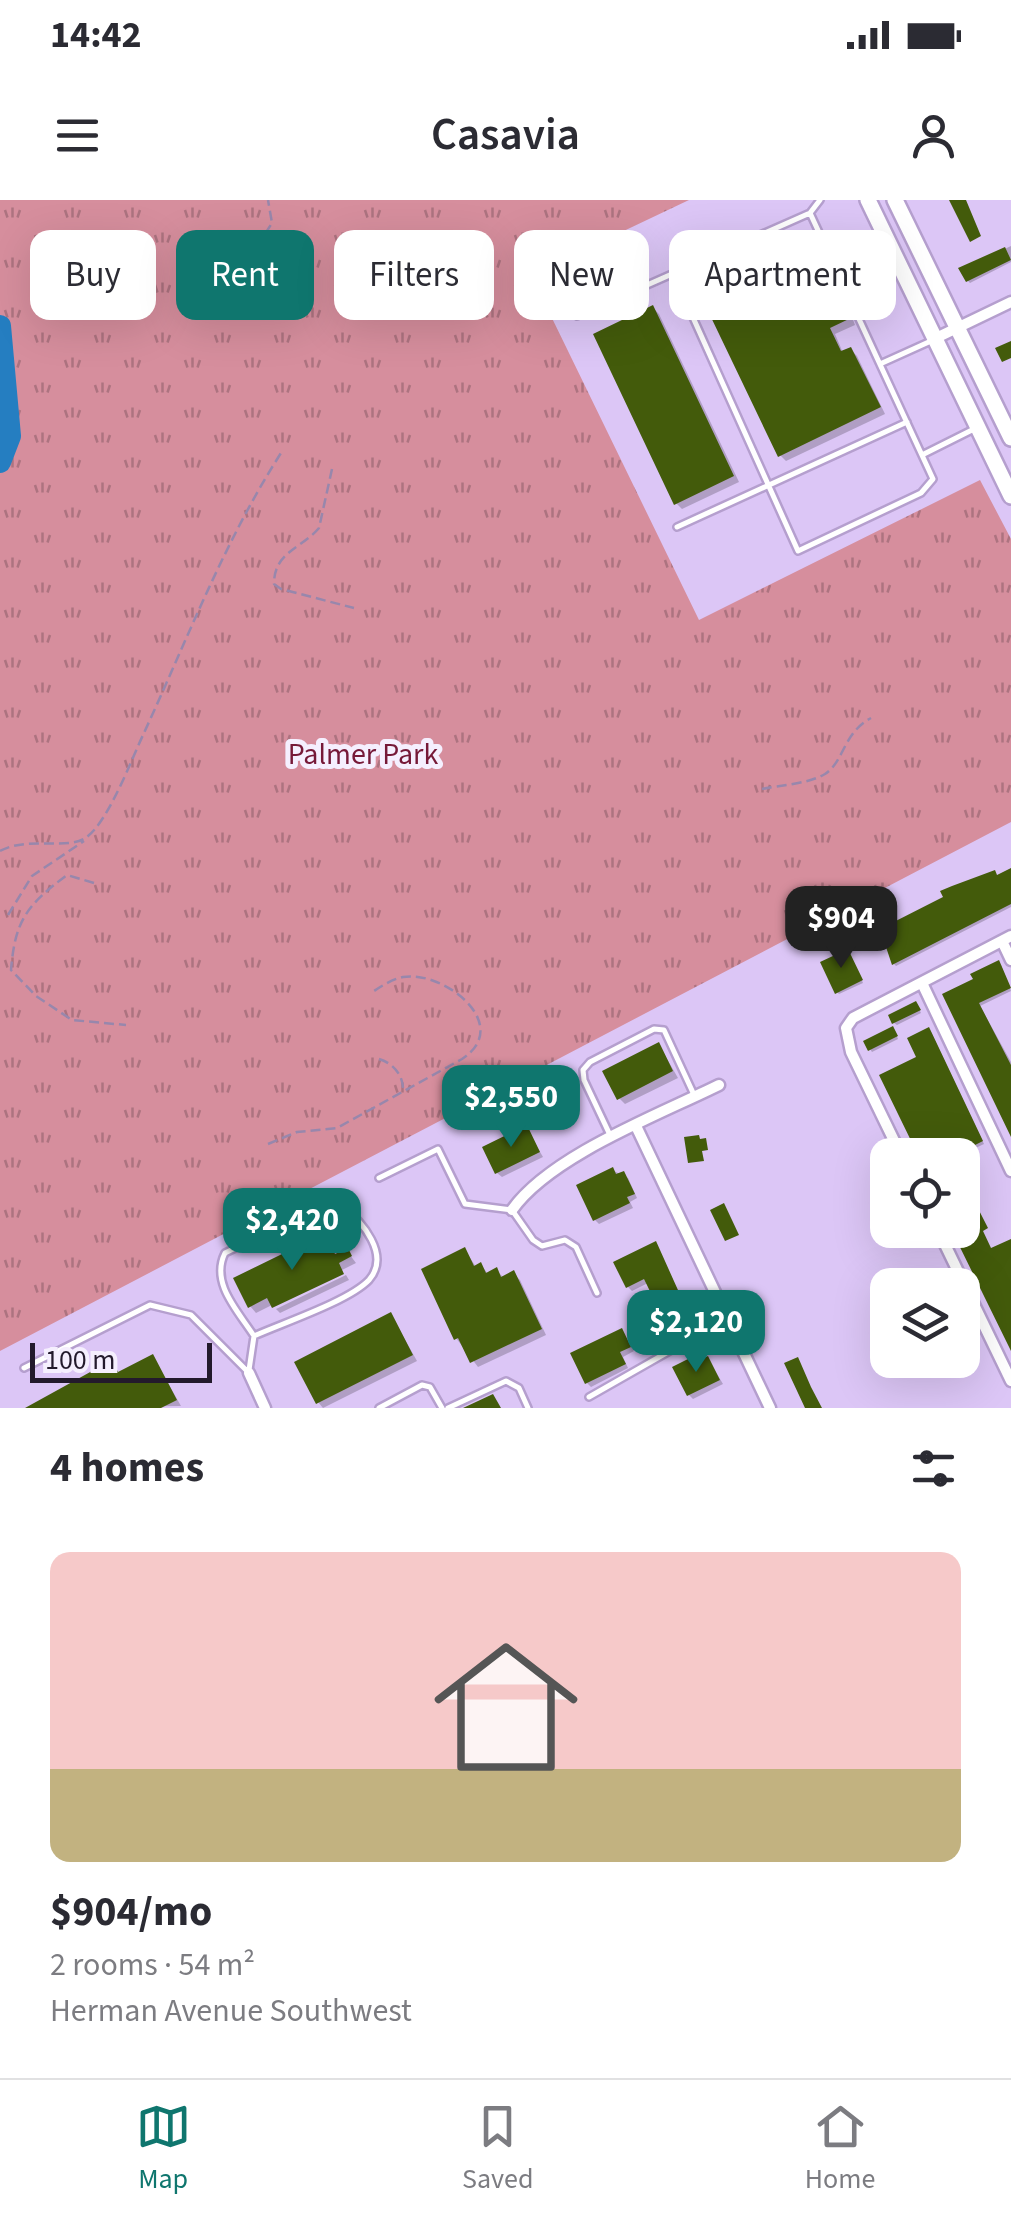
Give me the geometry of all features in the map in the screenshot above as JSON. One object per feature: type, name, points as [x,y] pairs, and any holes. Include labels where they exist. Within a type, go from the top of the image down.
[{"type":"main road","points":[[868,200],[1011,496]]},
{"type":"main road","points":[[895,200],[1011,438]]},
{"type":"street","points":[[934,339],[1011,302]]},
{"type":"street","points":[[893,1138],[850,1052],[846,1028],[852,1018],[1007,939],[1011,960]]},
{"type":"street","points":[[922,982],[1011,1171]]},
{"type":"street","points":[[512,1210],[526,1190],[544,1176],[719,1085]]},
{"type":"street","points":[[636,1126],[770,1408]]},
{"type":"street","points":[[948,1248],[1006,1355],[1011,1381]]},
{"type":"street","points":[[249,1373],[265,1408]]},
{"type":"lane","points":[[771,230],[810,213],[820,200]]},
{"type":"lane","points":[[694,320],[798,551],[931,485],[933,479],[810,213]]},
{"type":"lane","points":[[880,364],[934,339]]},
{"type":"lane","points":[[677,527],[907,422]]},
{"type":"lane","points":[[922,455],[977,427]]},
{"type":"lane","points":[[612,1138],[582,1070],[654,1028],[664,1030],[695,1097]]},
{"type":"lane","points":[[379,1178],[438,1149],[465,1204],[512,1210],[533,1240],[542,1246],[565,1240],[576,1247],[597,1293]]},
{"type":"lane","points":[[249,1373],[254,1336],[219,1281],[218,1265],[225,1252],[316,1209],[342,1206],[372,1236],[376,1259],[371,1278],[349,1294],[254,1336]]},
{"type":"lane","points":[[24,1368],[150,1305],[191,1316],[249,1373]]},
{"type":"lane","points":[[589,1397],[728,1318]]},
{"type":"lane","points":[[379,1408],[422,1384],[430,1386],[445,1408],[506,1381],[519,1388],[528,1408]]},
{"type":"path","points":[[268,200],[272,223],[268,230]]},
{"type":"path","points":[[8,915],[32,876],[89,836],[132,759],[234,530],[280,453]]},
{"type":"path","points":[[332,468],[318,528],[289,549],[274,572],[274,584],[281,590],[354,608]]},
{"type":"path","points":[[762,789],[824,775],[835,765],[852,732],[871,718]]},
{"type":"path","points":[[0,851],[28,842],[63,844],[89,836]]},
{"type":"path","points":[[94,883],[67,875],[29,908],[17,928],[11,970],[22,984],[72,1020],[126,1025]]},
{"type":"path","points":[[268,1144],[297,1132],[337,1128],[469,1054],[479,1038],[478,1017],[458,994],[427,978],[407,976],[374,991]]},
{"type":"path","points":[[379,1060],[394,1068],[403,1089]]},
{"type":"green space","name":"Palmer Park","points":[[0,200],[689,200],[626,230],[514,230],[514,320],[553,320],[699,620],[980,480],[1011,539],[1011,822],[0,1351]]},
{"type":"building","points":[[949,200],[966,200],[981,236],[970,242]]},
{"type":"building","points":[[1005,247],[1011,260],[966,282],[958,268]]},
{"type":"building","points":[[653,305],[734,476],[674,505],[593,334],[622,320],[649,320],[649,307]]},
{"type":"building","points":[[712,320],[847,320],[830,328],[841,351],[851,347],[881,407],[778,457]]},
{"type":"building","points":[[1011,341],[1011,358],[1002,362],[995,348]]},
{"type":"building","points":[[1011,868],[1011,904],[892,965],[880,929],[943,897],[940,891],[995,870],[997,875]]},
{"type":"building","points":[[848,949],[863,980],[835,994],[820,962]]},
{"type":"building","points":[[999,960],[1011,988],[979,1003],[1011,1065],[1011,1137],[942,994]]},
{"type":"building","points":[[916,1001],[921,1010],[892,1024],[888,1015]]},
{"type":"building","points":[[893,1026],[898,1036],[868,1051],[863,1041]]},
{"type":"building","points":[[929,1027],[983,1141],[910,1138],[879,1075],[916,1057],[907,1038]]},
{"type":"building","points":[[659,1042],[673,1071],[617,1100],[602,1071]]},
{"type":"building","points":[[537,1076],[546,1095],[534,1101],[524,1082]]},
{"type":"building","points":[[527,1125],[540,1152],[495,1174],[482,1147]]},
{"type":"building","points":[[699,1135],[700,1139],[706,1138],[708,1150],[702,1151],[704,1161],[688,1163],[684,1137]]},
{"type":"building","points":[[613,1167],[616,1174],[624,1171],[635,1194],[627,1197],[630,1203],[593,1221],[576,1185]]},
{"type":"building","points":[[724,1203],[739,1235],[725,1241],[710,1210]]},
{"type":"building","points":[[980,1212],[988,1228],[983,1231],[991,1248],[1011,1239],[1011,1351],[980,1288],[980,1268],[970,1268],[960,1248],[980,1248]]},
{"type":"building","points":[[325,1233],[335,1254],[348,1248],[352,1256],[339,1263],[344,1274],[272,1308],[267,1298],[248,1308],[233,1278]]},
{"type":"building","points":[[656,1241],[686,1308],[665,1322],[644,1279],[626,1288],[613,1262]]},
{"type":"building","points":[[465,1247],[474,1266],[481,1262],[486,1273],[497,1267],[501,1277],[514,1270],[542,1329],[470,1363],[458,1338],[454,1340],[421,1269]]},
{"type":"building","points":[[391,1312],[413,1355],[316,1404],[294,1362]]},
{"type":"building","points":[[622,1328],[631,1347],[620,1352],[626,1364],[585,1384],[570,1353]]},
{"type":"building","points":[[153,1354],[177,1400],[161,1408],[25,1408],[112,1360],[118,1372]]},
{"type":"building","points":[[708,1356],[720,1380],[687,1396],[672,1367],[692,1357],[695,1362]]},
{"type":"building","points":[[798,1357],[822,1408],[805,1408],[784,1363]]},
{"type":"building","points":[[493,1394],[501,1408],[463,1408]]},
{"type":"waterway","points":[[0,326],[10,436],[0,462]]}]
